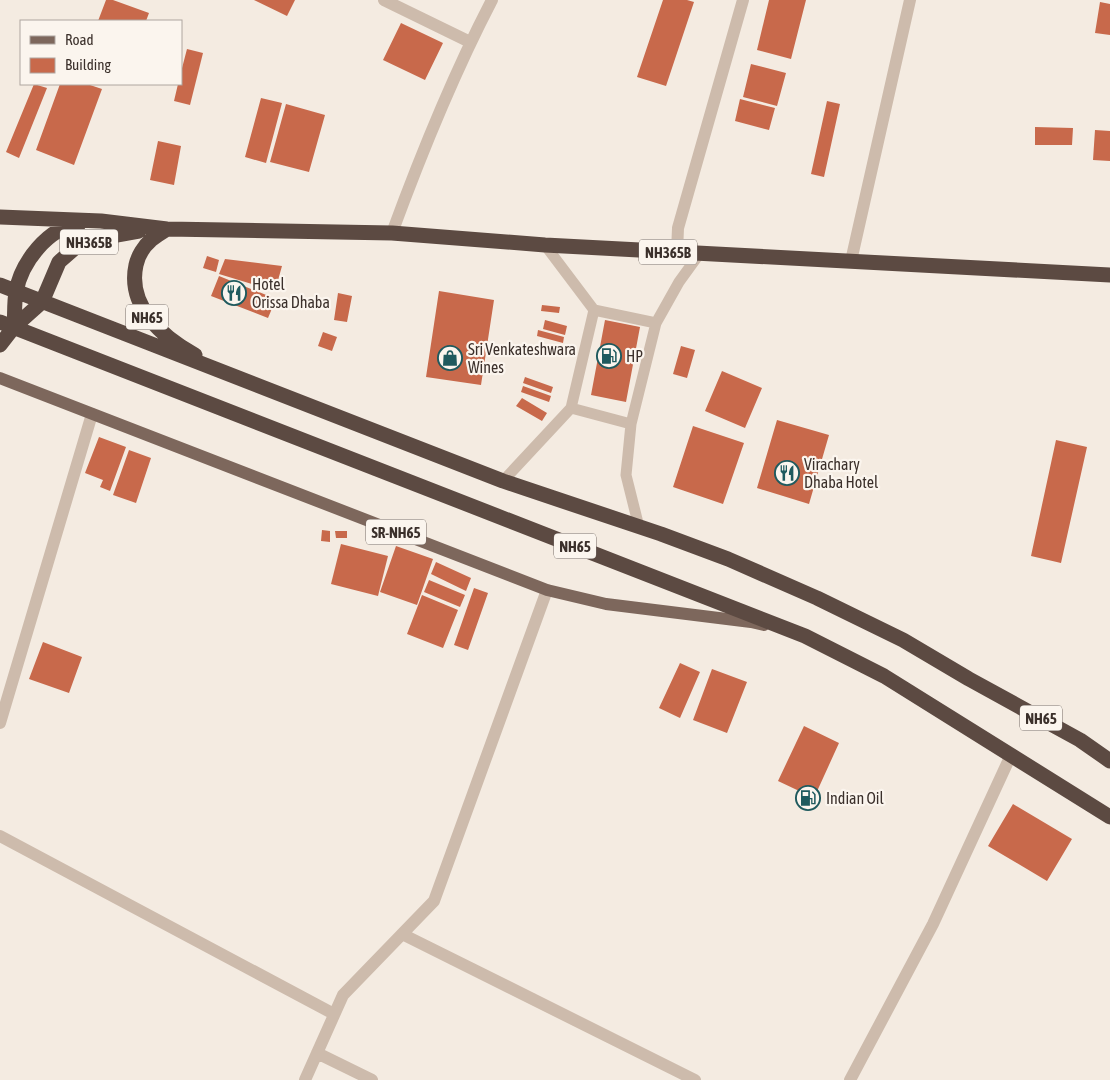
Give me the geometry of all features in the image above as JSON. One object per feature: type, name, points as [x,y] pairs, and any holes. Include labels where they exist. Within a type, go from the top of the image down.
[{"type":"highway","points":[[0,217],[101,221]]},
{"type":"highway","name":"NH365B","points":[[14,327],[16,291],[33,253],[50,236],[73,224],[101,221],[168,229],[392,233],[545,245],[1110,275]]},
{"type":"highway","name":"NH365B","points":[[14,327],[42,302],[59,262],[76,247],[100,238],[118,234],[168,229]]},
{"type":"highway","name":"NH65","points":[[168,229],[150,240],[138,257],[133,278],[136,297],[148,317],[166,335],[190,352],[234,376]]},
{"type":"highway","name":"NH65","points":[[0,285],[503,481],[728,559],[817,598],[903,640],[1080,740],[1110,761]]},
{"type":"highway","name":"NH65","points":[[0,322],[805,636],[884,676],[1110,817]]},
{"type":"highway","points":[[0,345],[14,327]]},
{"type":"main road","name":"SR-NH65","points":[[0,378],[547,590],[606,604],[752,622],[805,636]]},
{"type":"street","points":[[384,0],[470,42]]},
{"type":"street","points":[[392,233],[415,168],[470,42],[492,0]]},
{"type":"street","points":[[677,252],[678,228],[743,0]]},
{"type":"street","points":[[851,261],[910,0]]},
{"type":"street","points":[[0,723],[92,414]]},
{"type":"street","points":[[305,1080],[342,995],[434,901],[547,590]]},
{"type":"street","points":[[850,1080],[933,924],[1010,755]]},
{"type":"street","points":[[0,836],[334,1014]]},
{"type":"street","points":[[402,934],[696,1080]]},
{"type":"street","points":[[317,1053],[372,1080]]},
{"type":"lane","points":[[545,245],[594,310],[656,323]]},
{"type":"lane","points":[[639,527],[626,475],[631,424],[656,323],[678,282],[700,253]]},
{"type":"lane","points":[[503,481],[571,408],[594,310]]},
{"type":"lane","points":[[571,408],[631,424]]},
{"type":"building","points":[[106,0],[113,0],[149,13],[146,20],[98,20]]},
{"type":"building","points":[[254,0],[295,0],[287,16]]},
{"type":"building","points":[[663,0],[687,0],[694,2],[666,86],[637,77]]},
{"type":"building","points":[[769,0],[806,0],[791,59],[757,50]]},
{"type":"building","points":[[1100,2],[1110,4],[1110,35],[1095,33]]},
{"type":"building","points":[[401,23],[443,43],[425,80],[383,60]]},
{"type":"building","points":[[187,49],[203,53],[190,105],[174,101],[178,85],[182,85],[182,68]]},
{"type":"building","points":[[751,64],[786,73],[777,106],[743,97]]},
{"type":"building","points":[[34,85],[47,88],[19,158],[6,152]]},
{"type":"building","points":[[60,85],[90,85],[102,89],[74,165],[36,150]]},
{"type":"building","points":[[261,98],[282,103],[266,163],[245,157]]},
{"type":"building","points":[[740,99],[775,108],[769,130],[735,121]]},
{"type":"building","points":[[827,101],[840,104],[824,177],[811,174]]},
{"type":"building","points":[[286,104],[325,115],[309,172],[270,162]]},
{"type":"building","points":[[1035,127],[1073,128],[1072,145],[1035,145]]},
{"type":"building","points":[[1095,130],[1110,131],[1110,161],[1093,160]]},
{"type":"building","points":[[158,141],[181,146],[174,185],[150,180]]},
{"type":"building","points":[[207,256],[219,260],[216,272],[203,268]]},
{"type":"building","points":[[225,259],[282,266],[275,291],[219,274]]},
{"type":"building","points":[[219,276],[276,299],[268,318],[211,296]]},
{"type":"building","points":[[439,291],[494,300],[481,385],[426,377]]},
{"type":"building","points":[[338,293],[352,296],[347,322],[334,320]]},
{"type":"building","points":[[542,305],[560,307],[559,313],[541,311]]},
{"type":"building","points":[[545,320],[567,326],[565,335],[543,329]]},
{"type":"building","points":[[605,320],[640,327],[626,402],[591,395]]},
{"type":"building","points":[[538,330],[564,337],[563,343],[537,336]]},
{"type":"building","points":[[323,332],[337,337],[332,351],[318,346]]},
{"type":"building","points":[[681,346],[695,350],[687,378],[673,374]]},
{"type":"building","points":[[722,371],[762,388],[745,428],[705,411]]},
{"type":"building","points":[[525,377],[553,387],[551,393],[523,383]]},
{"type":"building","points":[[523,386],[551,396],[549,402],[521,392]]},
{"type":"building","points":[[522,398],[547,413],[542,421],[516,406]]},
{"type":"building","points":[[777,420],[829,435],[809,504],[757,488]]},
{"type":"building","points":[[693,426],[744,443],[723,504],[673,487]]},
{"type":"building","points":[[99,437],[126,447],[110,491],[100,487],[103,480],[85,473]]},
{"type":"building","points":[[1056,440],[1087,447],[1061,563],[1031,556]]},
{"type":"building","points":[[129,450],[151,458],[136,503],[113,495]]},
{"type":"building","points":[[322,530],[330,531],[330,542],[321,541]]},
{"type":"building","points":[[335,531],[347,531],[347,538],[336,538]]},
{"type":"building","points":[[341,544],[388,556],[378,596],[331,584]]},
{"type":"building","points":[[396,546],[433,559],[417,605],[380,592]]},
{"type":"building","points":[[436,562],[471,578],[466,591],[431,574]]},
{"type":"building","points":[[429,580],[465,595],[460,607],[424,592]]},
{"type":"building","points":[[474,588],[488,593],[468,650],[454,645]]},
{"type":"building","points":[[422,595],[458,610],[443,648],[407,634]]},
{"type":"building","points":[[43,642],[82,657],[69,693],[29,679]]},
{"type":"building","points":[[680,663],[700,672],[680,718],[659,708]]},
{"type":"building","points":[[712,669],[747,682],[727,733],[693,720]]},
{"type":"building","points":[[804,726],[839,743],[814,798],[778,781]]},
{"type":"building","points":[[1013,804],[1072,839],[1047,881],[988,846]]},
{"type":"place","name":"Hotel Orissa Dhaba","points":[[234,293]]},
{"type":"place","name":"HP","points":[[609,356]]},
{"type":"place","name":"Sri Venkateshwara Wines","points":[[450,358]]},
{"type":"place","name":"Virachary Dhaba Hotel","points":[[787,473]]},
{"type":"place","name":"Indian Oil","points":[[808,798]]}]
